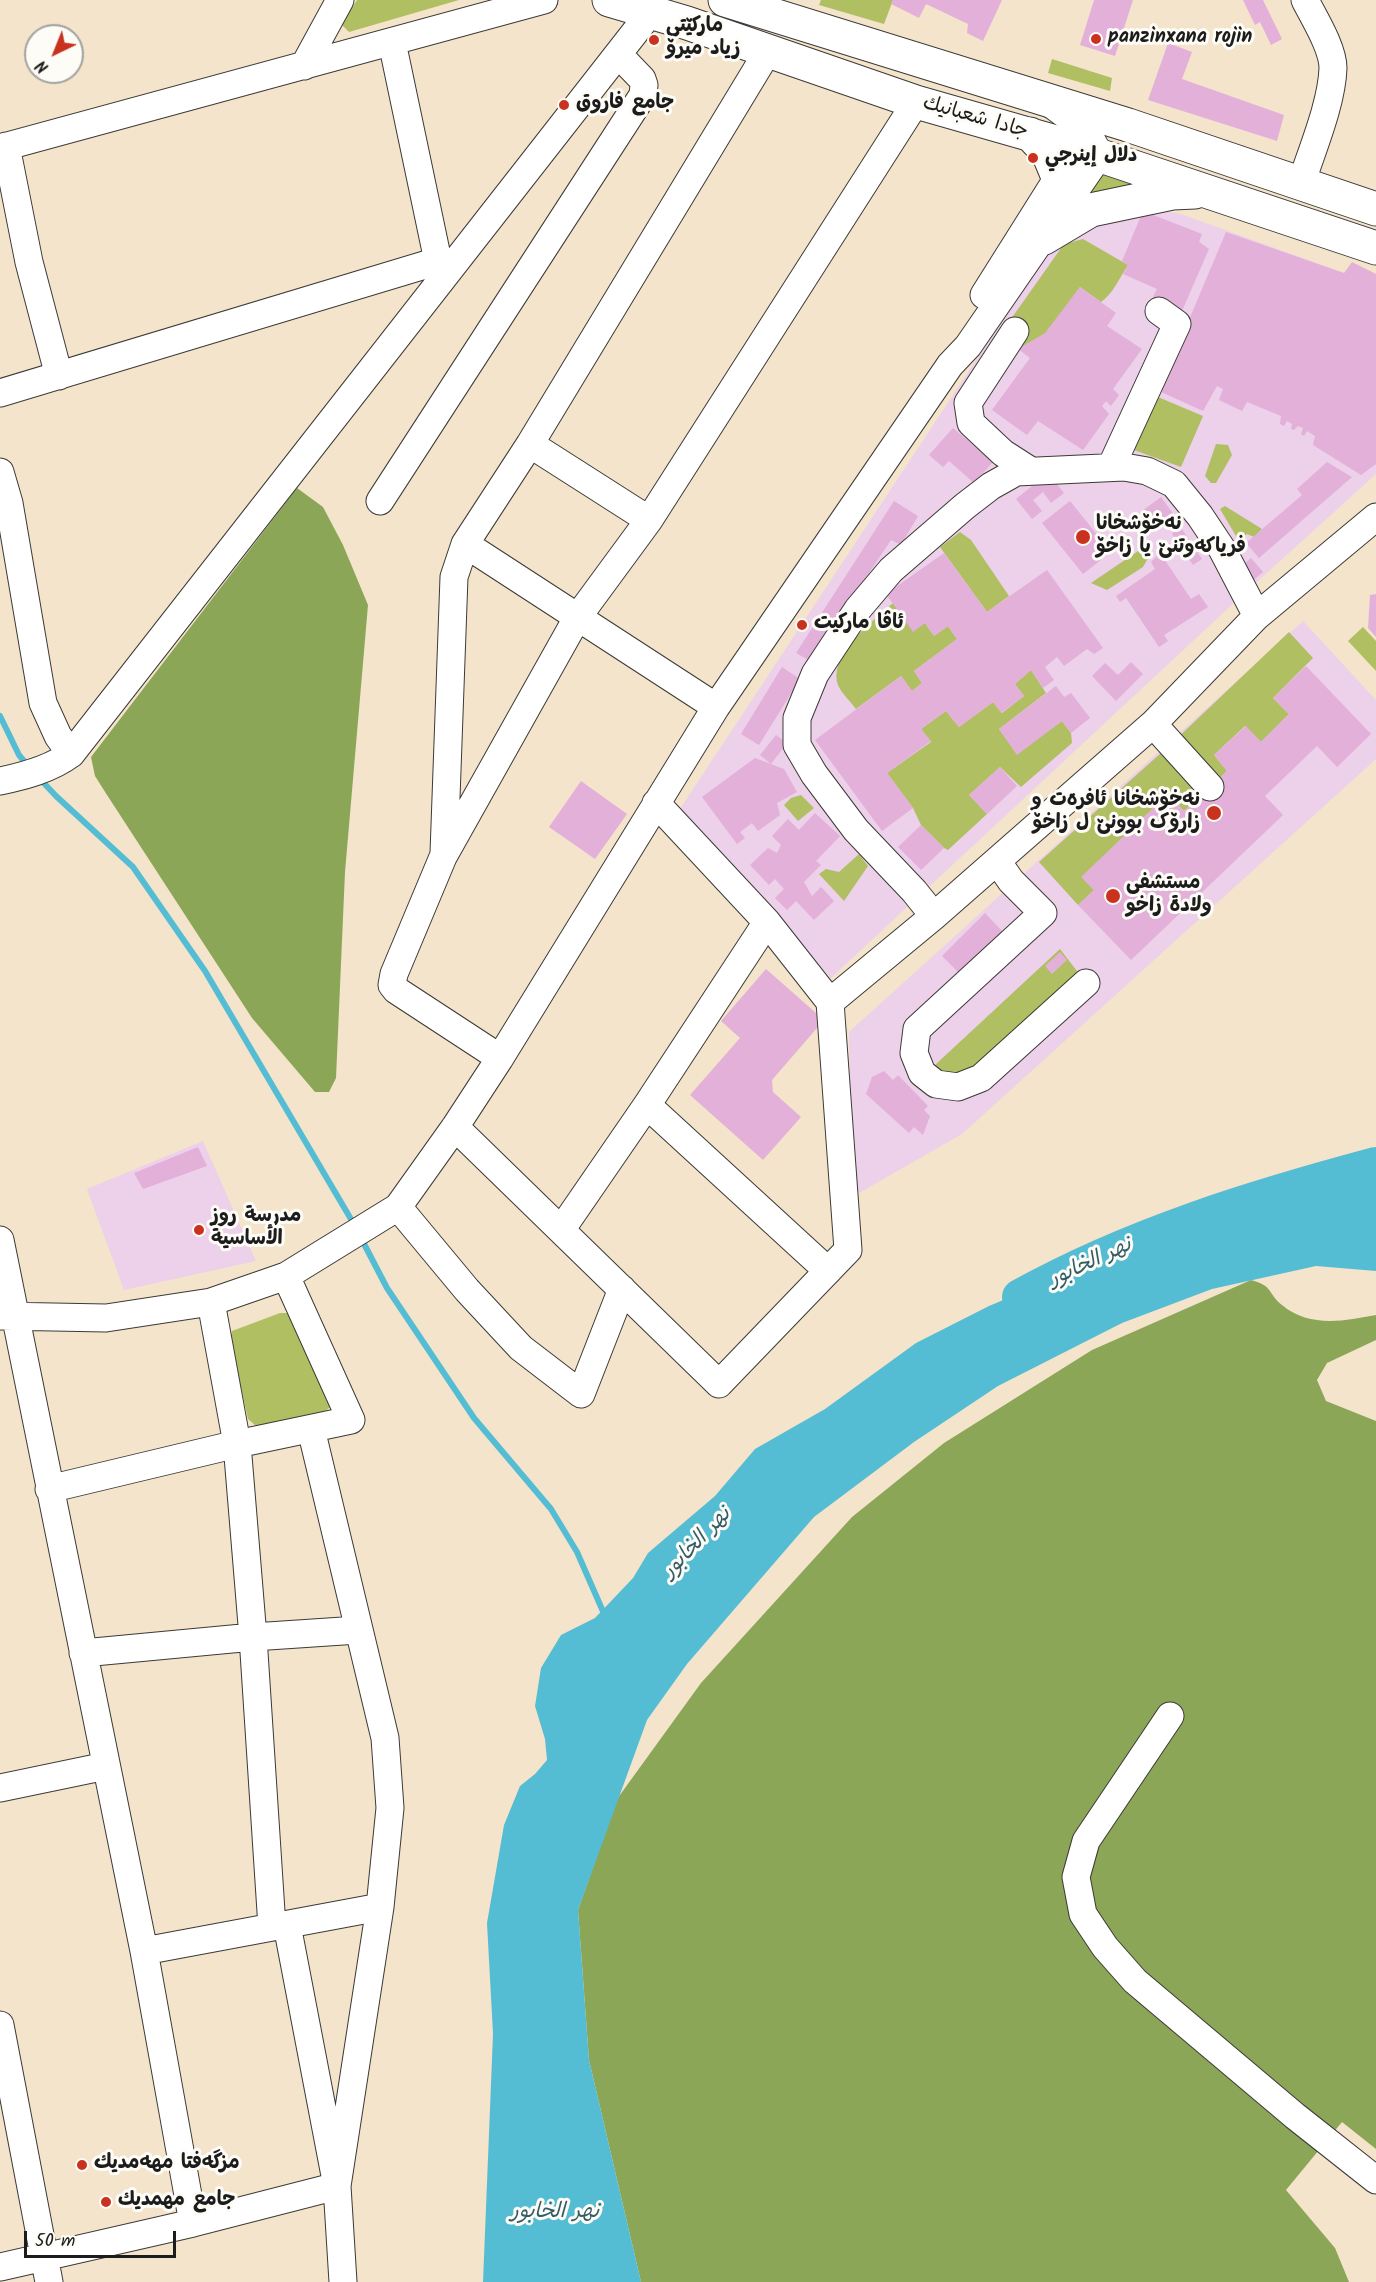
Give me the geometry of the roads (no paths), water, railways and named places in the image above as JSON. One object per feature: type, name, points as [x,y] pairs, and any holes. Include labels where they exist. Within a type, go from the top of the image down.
[{"type":"highway","name":"جادا شعبانيك","points":[[609,0],[916,102],[1030,134],[1088,147],[1208,192],[1376,248]]},
{"type":"highway","name":"جادا شعبانيك","points":[[727,0],[1128,126],[1376,209]]},
{"type":"highway","points":[[1030,134],[1048,153],[1058,177]]},
{"type":"highway","points":[[1044,238],[1091,210],[1173,193],[1208,192]]},
{"type":"street","points":[[304,66],[340,0]]},
{"type":"street","points":[[59,376],[29,262],[3,147],[544,0]]},
{"type":"street","points":[[1301,184],[1326,110],[1333,66],[1325,40],[1305,0]]},
{"type":"street","points":[[8,779],[65,758],[443,266],[650,13]]},
{"type":"street","points":[[392,42],[443,266]]},
{"type":"street","points":[[443,857],[454,577],[465,544],[530,444],[768,51]]},
{"type":"street","points":[[380,501],[643,95],[642,79],[618,54]]},
{"type":"street","points":[[1047,101],[1088,147]]},
{"type":"street","points":[[500,1058],[396,990],[392,985],[394,974],[443,857],[577,618],[649,520],[916,102]]},
{"type":"street","points":[[950,365],[951,351],[956,338],[1058,177],[1088,147],[1128,126]]},
{"type":"street","points":[[8,1316],[106,1318],[211,1302],[293,1272],[398,1207],[455,1127],[500,1058],[716,707],[950,365],[968,346],[1044,238],[1088,147]]},
{"type":"street","points":[[0,393],[443,266]]},
{"type":"street","points":[[1111,467],[1177,324],[1159,311]]},
{"type":"street","points":[[1015,331],[968,403],[971,423],[1003,453],[1031,471]]},
{"type":"street","points":[[530,444],[649,520]]},
{"type":"street","points":[[934,916],[914,891],[856,830],[814,774],[797,745],[797,718],[815,674],[876,586],[927,537],[982,493],[1016,472],[1111,467],[1147,471],[1174,484],[1200,516],[1222,549],[1257,616]]},
{"type":"street","points":[[0,472],[9,504],[43,703],[65,758]]},
{"type":"street","points":[[830,1002],[934,916],[1153,724],[1257,616],[1376,517]]},
{"type":"street","points":[[465,544],[716,707]]},
{"type":"street","points":[[1153,724],[1210,787]]},
{"type":"street","points":[[455,1127],[719,1384],[848,1250],[830,1002],[767,922],[656,802]]},
{"type":"street","points":[[997,861],[1011,881],[1043,913],[917,1029],[914,1053],[922,1073],[936,1084],[958,1087],[981,1078],[1086,983]]},
{"type":"street","points":[[561,1230],[647,1105],[767,922]]},
{"type":"street","points":[[647,1105],[828,1271]]},
{"type":"street","points":[[398,1207],[467,1290],[521,1348],[581,1394],[621,1289]]},
{"type":"street","points":[[0,1240],[8,1316],[50,1489],[144,1950],[193,2223]]},
{"type":"street","points":[[50,1489],[237,1444],[351,1420],[293,1272]]},
{"type":"street","points":[[211,1302],[237,1444],[280,1926],[337,2186],[344,2282]]},
{"type":"street","points":[[310,1429],[385,1738],[390,1808],[380,1907],[337,2186]]},
{"type":"street","points":[[83,1653],[358,1630]]},
{"type":"street","points":[[1170,1716],[1086,1841],[1076,1877],[1083,1914],[1105,1947],[1135,1980],[1295,2116],[1376,2180]]},
{"type":"street","points":[[0,1788],[106,1766]]},
{"type":"street","points":[[144,1950],[380,1907]]},
{"type":"street","points":[[0,2025],[46,2269]]},
{"type":"street","points":[[0,2267],[46,2269],[193,2223],[337,2186]]},
{"type":"water","name":"نهر الخابور","points":[[1376,1168],[1376,1271],[1316,1266],[1212,1289],[1122,1323],[998,1386],[914,1442],[814,1517],[687,1664],[647,1720],[578,1910],[589,2060],[641,2282],[483,2282],[493,2034],[487,1923],[504,1825],[520,1786],[547,1760],[545,1739],[535,1706],[541,1668],[561,1635],[595,1618],[633,1578],[648,1553],[715,1496],[755,1449],[825,1409],[916,1343],[989,1306],[1120,1251],[1239,1217]]},
{"type":"waterway","points":[[0,716],[19,755],[29,767]]},
{"type":"waterway","points":[[40,779],[133,867],[205,971],[355,1226]]},
{"type":"waterway","name":"نهر الخابور","points":[[1020,1297],[1106,1255],[1194,1220],[1376,1165]]},
{"type":"waterway","points":[[361,1238],[387,1288],[474,1418],[551,1509],[577,1552],[605,1616]]},
{"type":"place","name":"panzinxana rojin","points":[[1096,39]]},
{"type":"place","name":"مارکێتی زیاد میرۆ","points":[[654,40]]},
{"type":"place","name":"جامع فاروق","points":[[564,105]]},
{"type":"place","name":"دلال إينرجي","points":[[1033,158]]},
{"type":"place","name":"نه‌خۆشخانا فرياكه‌وتنێ يا زاخۆ","points":[[1083,537]]},
{"type":"place","name":"ئاڤا ماركيت","points":[[802,625]]},
{"type":"place","name":"نەخۆشخانا ئافرەت و زارۆک بوونێ ل زاخۆ","points":[[1214,813]]},
{"type":"place","name":"مستشفى ولادة زاخو","points":[[1113,896]]},
{"type":"place","name":"مدرسة روز الأساسية","points":[[199,1230]]},
{"type":"place","name":"مزگەفتا مهەمدیك","points":[[82,2165]]},
{"type":"place","name":"جامع مهمديك","points":[[106,2202]]}]
